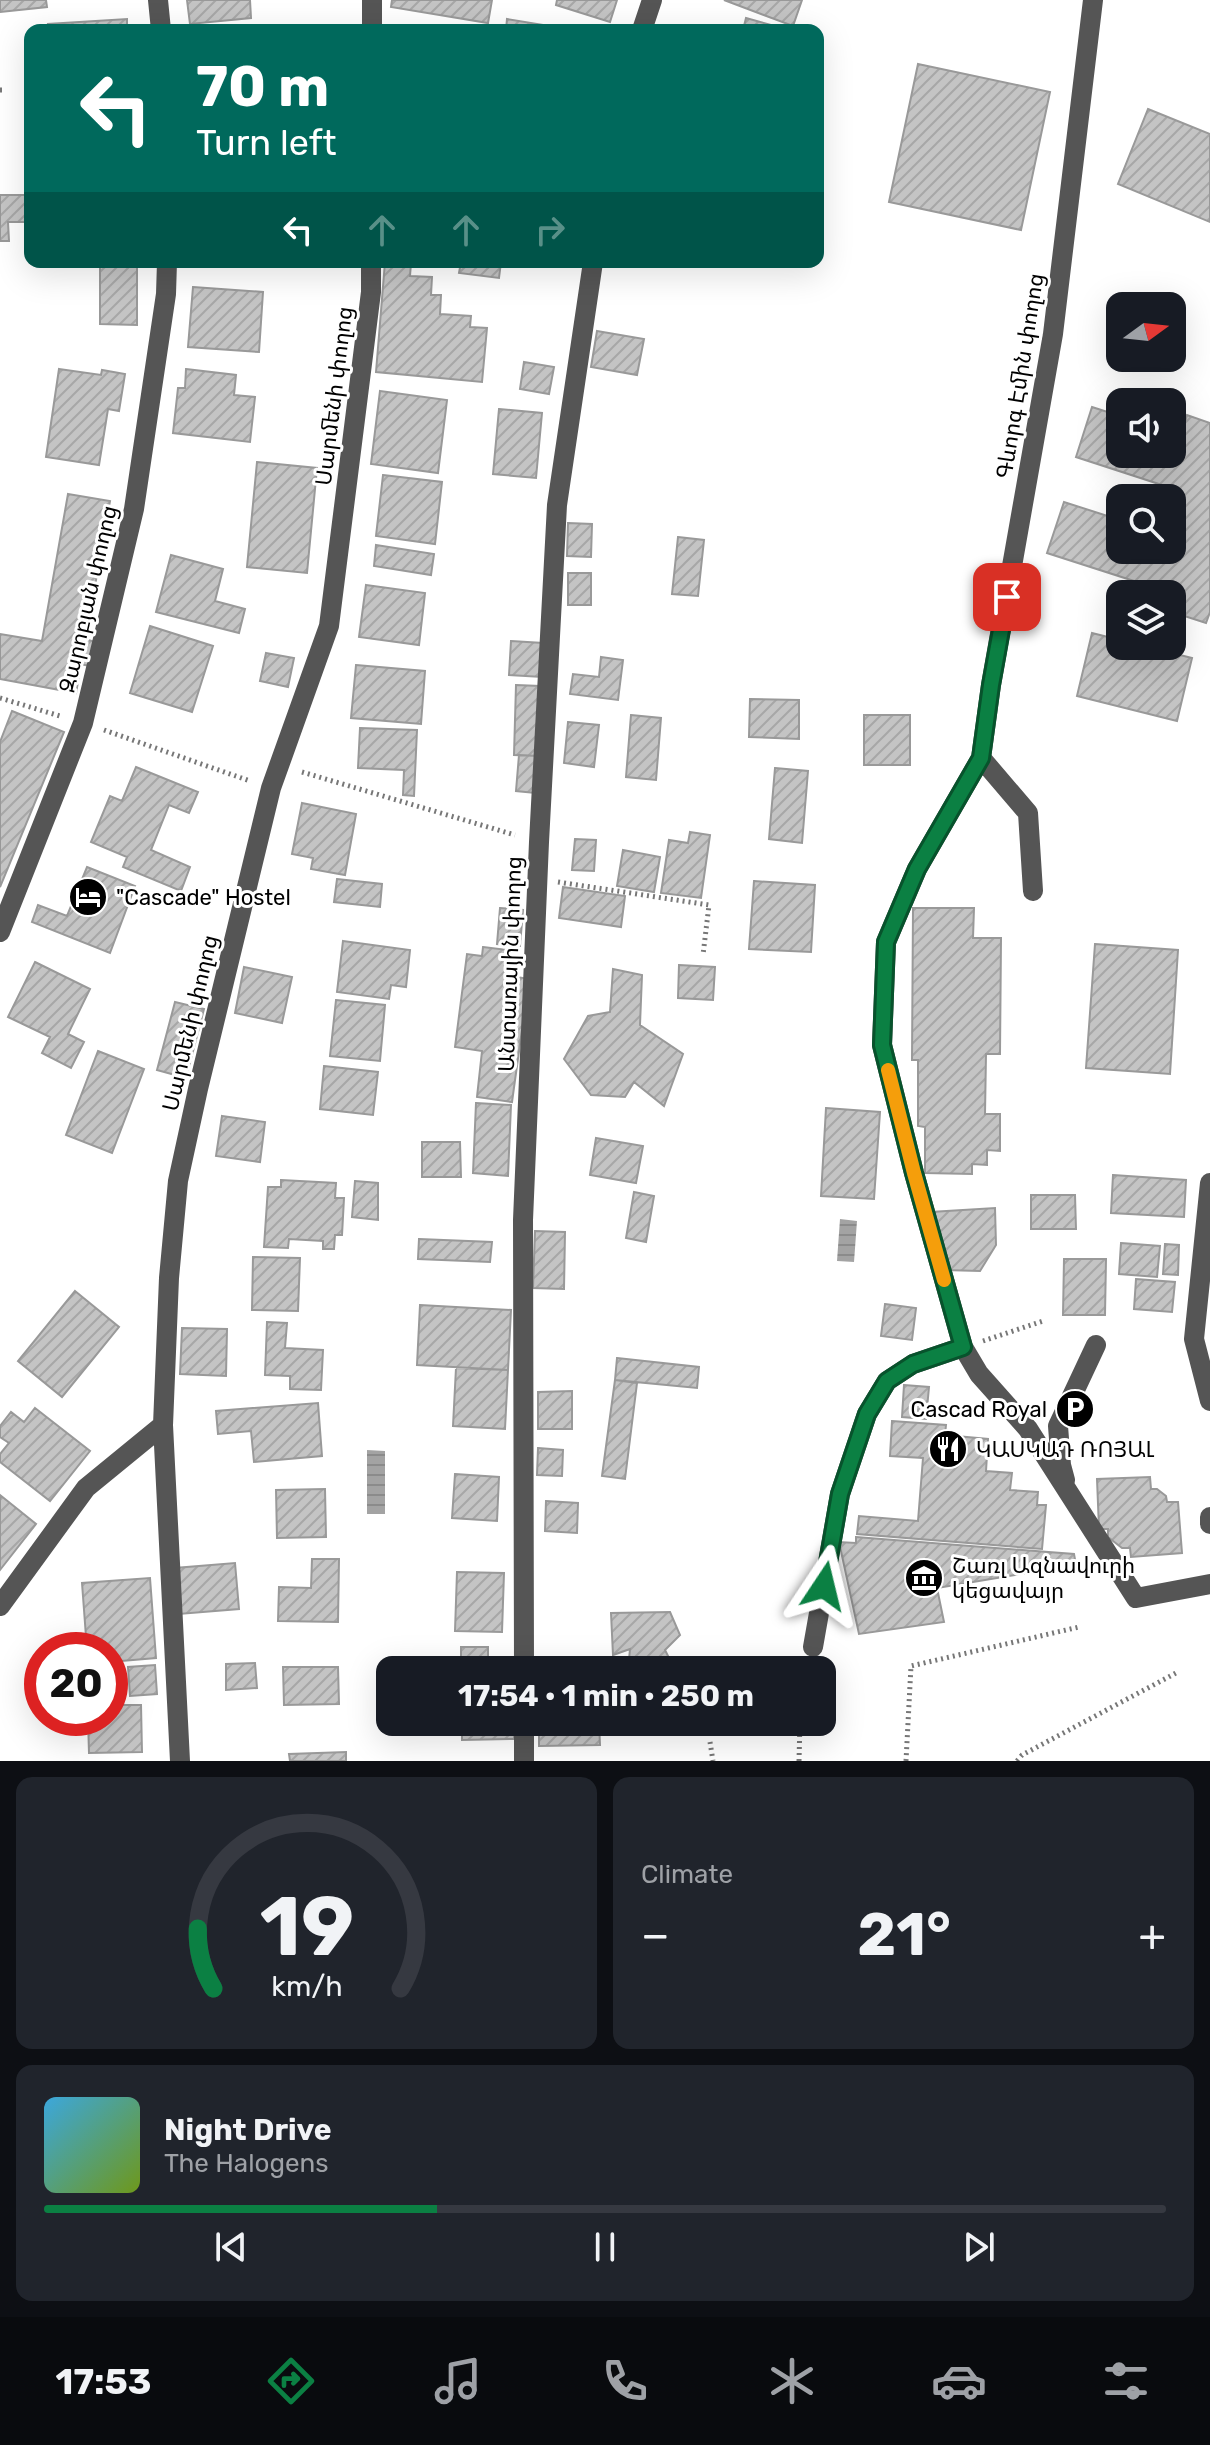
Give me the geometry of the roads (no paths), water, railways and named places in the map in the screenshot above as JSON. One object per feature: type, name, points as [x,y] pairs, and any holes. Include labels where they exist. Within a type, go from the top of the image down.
[{"type":"street","points":[[158,0],[160,24]]},
{"type":"street","points":[[372,0],[372,24]]},
{"type":"street","points":[[644,24],[652,0]]},
{"type":"street","name":"Գևորգ Էմին փողոց","points":[[981,758],[1053,334],[1093,0]]},
{"type":"street","name":"Զարոբյան փողոց","points":[[0,932],[83,723],[134,509],[166,294],[167,268]]},
{"type":"street","name":"Սարմենի փողոց","points":[[180,1761],[163,1425],[169,1278],[178,1181],[277,764],[329,626],[371,292],[371,268]]},
{"type":"street","name":"Անտառային փողոց","points":[[524,1656],[523,1220],[539,842],[557,505],[592,268]]},
{"type":"street","points":[[1033,891],[1028,813],[981,758],[917,869],[886,942],[882,1045],[914,1173],[963,1347],[979,1374],[1028,1429],[1136,1598],[1210,1584]]},
{"type":"street","points":[[1210,1183],[1194,1339],[1210,1401]]},
{"type":"street","points":[[1069,1491],[1061,1465],[1058,1426],[1096,1345]]},
{"type":"street","points":[[813,1647],[840,1494],[867,1414],[887,1381],[913,1364],[963,1347]]},
{"type":"street","points":[[0,1606],[86,1488],[163,1425]]},
{"type":"street","points":[[1210,1517],[1210,1524]]},
{"type":"street","points":[[524,1736],[524,1761]]},
{"type":"place","name":"\"Cascade\" Hostel","points":[[88,897]]},
{"type":"place","name":"Cascad Royal","points":[[1075,1409]]},
{"type":"place","name":"ԿԱՍԿԱԴ ՌՈՅԱԼ","points":[[948,1449]]},
{"type":"place","name":"Շառլ Ազնավուրի կեցավայր","points":[[924,1578]]}]
